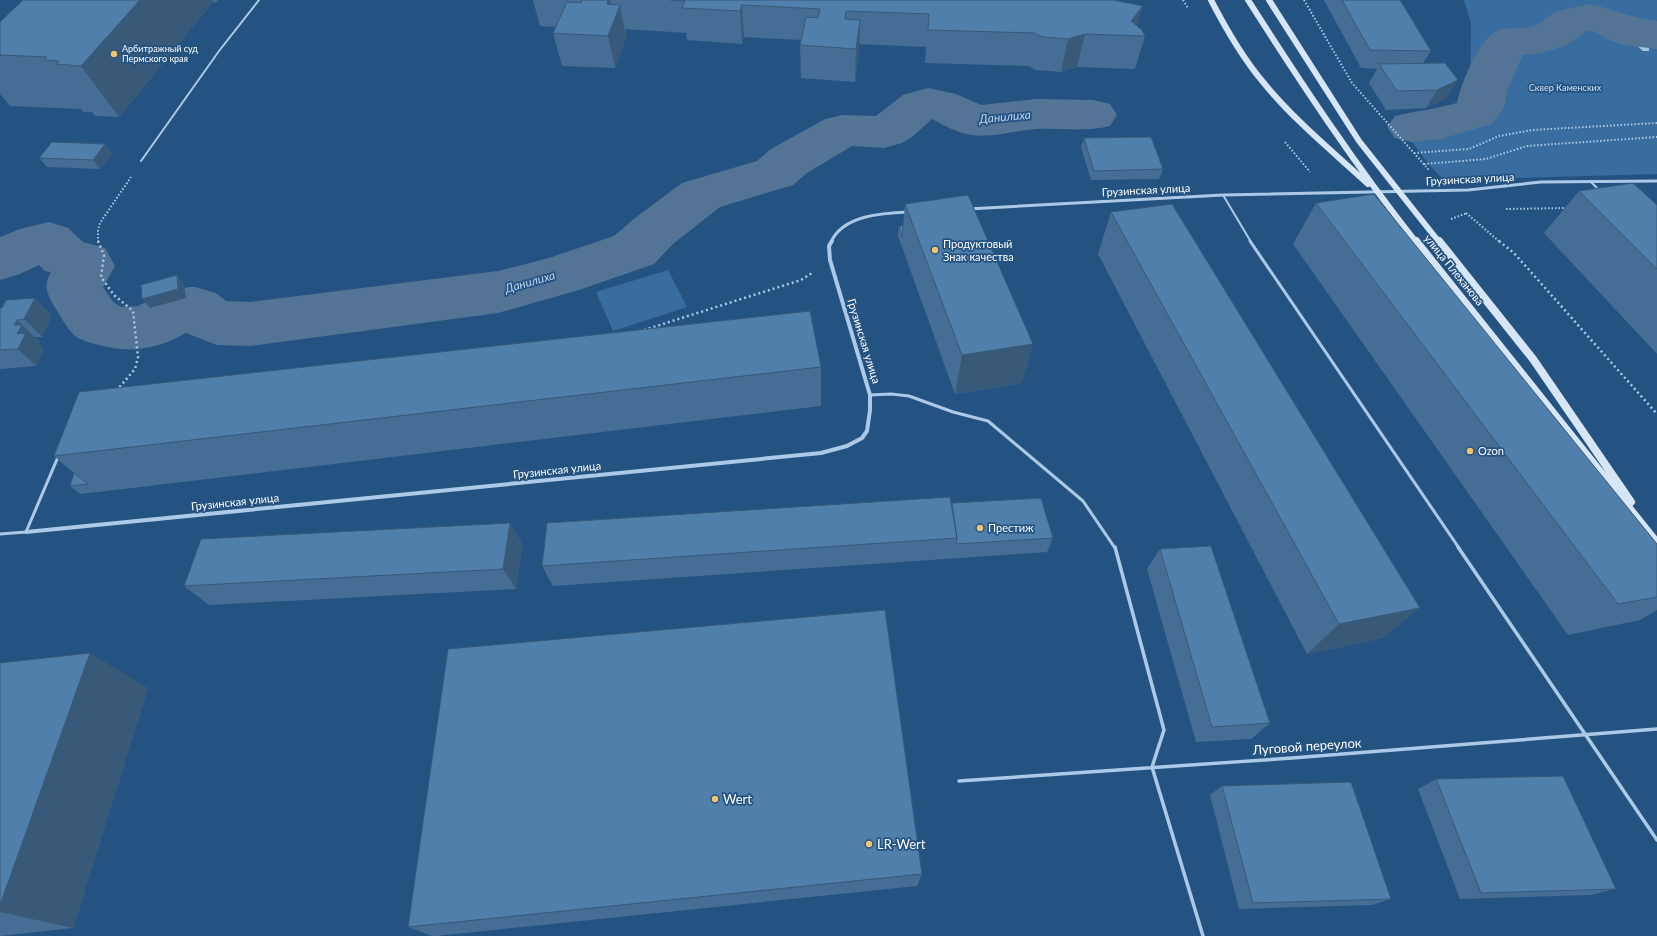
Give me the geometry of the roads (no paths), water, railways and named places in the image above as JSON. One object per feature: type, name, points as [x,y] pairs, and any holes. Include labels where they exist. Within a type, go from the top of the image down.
[{"type":"main road","points":[[1211,0],[1228,32],[1250,66],[1270,90],[1292,114],[1376,191]]},
{"type":"main road","name":"улица Плеханова","points":[[1248,0],[1326,119],[1344,142],[1376,191],[1657,542]]},
{"type":"main road","points":[[1268,0],[1340,114],[1399,191],[1533,359],[1657,542]]},
{"type":"street","name":"Грузинская улица","points":[[960,209],[1223,195],[1468,190],[1541,182],[1590,180],[1657,181]]},
{"type":"street","name":"Грузинская улица","points":[[26,532],[821,453],[849,446],[860,440],[868,432],[872,416],[870,395],[828,252],[830,244],[836,234],[844,227],[873,214],[914,211]]},
{"type":"lane","points":[[141,161],[219,51],[259,0]]},
{"type":"lane","points":[[1590,180],[1606,196]]},
{"type":"lane","points":[[1223,195],[1238,223],[1657,840]]},
{"type":"lane","points":[[870,395],[891,394],[909,396],[953,412],[988,421],[1083,501],[1115,547],[1164,730],[1152,767],[1204,936]]},
{"type":"lane","points":[[0,534],[26,532],[61,452]]},
{"type":"lane","name":"Луговой переулок","points":[[959,781],[1657,729]]},
{"type":"waterway","name":"Данилиха","points":[[1412,127],[1441,124],[1475,113],[1480,108],[1484,88],[1500,54],[1507,45],[1513,41],[1540,39],[1550,36],[1570,22],[1590,17],[1612,23],[1626,31],[1657,35]]},
{"type":"waterway","points":[[1626,31],[1646,49]]},
{"type":"waterway","name":"Данилиха","points":[[0,260],[39,242],[49,241],[65,257],[85,262],[87,266],[86,270],[75,280],[74,288],[75,292],[92,317],[105,325],[121,329],[146,326],[189,308],[195,308],[208,319],[217,323],[251,324],[498,292],[559,276],[634,250],[654,231],[701,195],[733,184],[755,180],[775,173],[789,161],[843,130],[884,132],[895,126],[920,105],[928,103],[939,104],[973,120],[986,120],[1036,114],[1093,115]]},
{"type":"place","name":"Арбитражный суд Пермского края","points":[[114,54]]},
{"type":"place","name":"Продуктовый Знак качества","points":[[935,250]]},
{"type":"place","name":"Ozon","points":[[1470,451]]},
{"type":"place","name":"Престиж","points":[[980,528]]},
{"type":"place","name":"Wert","points":[[715,799]]},
{"type":"place","name":"LR-Wert","points":[[869,844]]},
{"type":"park label","name":"Сквер Каменских","points":[[1565,88]]}]
